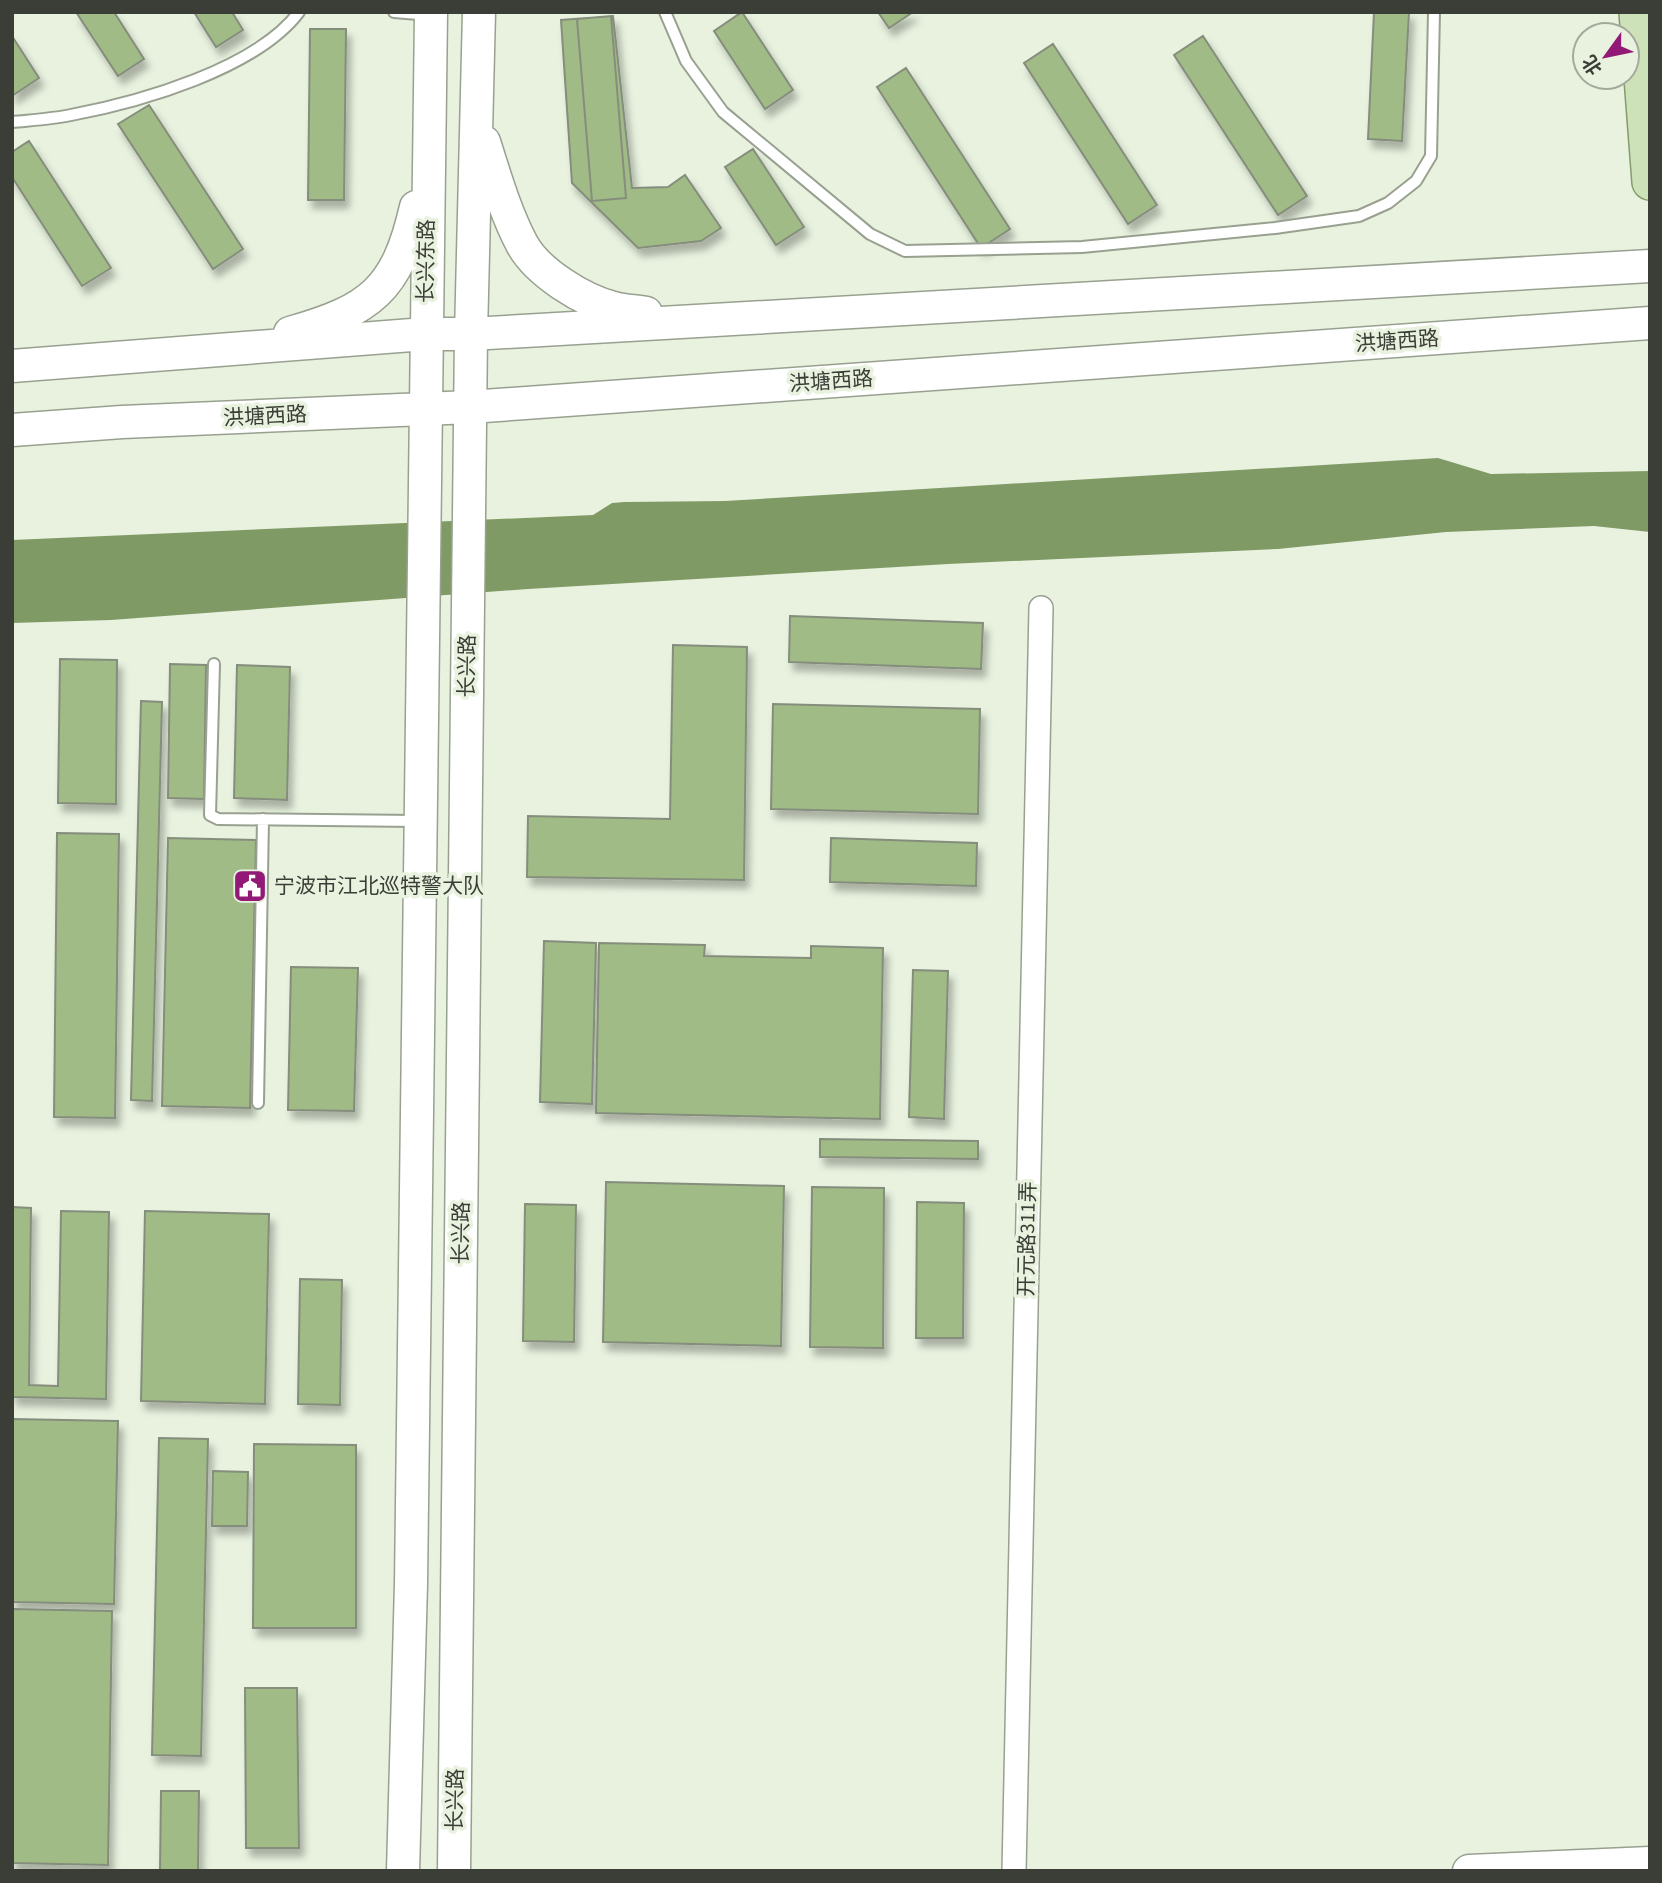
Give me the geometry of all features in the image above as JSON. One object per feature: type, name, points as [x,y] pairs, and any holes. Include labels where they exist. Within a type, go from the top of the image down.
[{"type":"main road","points":[[470,407],[479,12]]},
{"type":"main road","points":[[1637,12],[1650,182]]},
{"type":"main road","name":"长兴东路","points":[[420,821],[431,14]]},
{"type":"main road","points":[[476,120],[503,202],[523,247],[545,272],[581,295],[614,309],[710,321]]},
{"type":"main road","points":[[232,349],[319,325],[366,304],[391,276],[408,242],[428,159]]},
{"type":"main road","points":[[12,366],[425,334],[710,321],[1650,266]]},
{"type":"main road","name":"洪塘西路","points":[[12,430],[122,422],[470,407],[1650,323]]},
{"type":"main road","name":"长兴路","points":[[454,1871],[470,407]]},
{"type":"main road","points":[[403,1871],[411,1584],[420,821]]},
{"type":"main road","points":[[1469,1871],[1650,1863]]},
{"type":"street","name":"开元路311弄","points":[[1014,1871],[1041,608]]},
{"type":"lane","points":[[12,122],[71,115],[165,91],[238,62],[287,28],[299,12]]},
{"type":"lane","points":[[394,12],[431,14]]},
{"type":"lane","points":[[664,12],[686,61],[723,112],[870,234],[905,251],[1082,247],[1275,228],[1359,216],[1388,203],[1416,181],[1431,156],[1434,12]]},
{"type":"lane","points":[[214,664],[211,815],[218,819],[420,821]]},
{"type":"lane","points":[[258,1104],[263,819]]},
{"type":"shaded area","points":[[1438,458],[1491,474],[1650,471],[1650,532],[1594,526],[1446,532],[1278,549],[948,564],[528,589],[111,620],[12,623],[12,540],[593,515],[612,503],[624,502],[725,501]]},
{"type":"building","points":[[76,12],[114,12],[144,59],[118,76]]},
{"type":"building","points":[[194,12],[232,12],[243,30],[216,47]]},
{"type":"building","points":[[742,12],[793,90],[765,109],[714,31]]},
{"type":"building","points":[[878,12],[913,12],[889,28]]},
{"type":"building","points":[[1374,12],[1409,12],[1402,141],[1368,139]]},
{"type":"building","points":[[611,16],[626,198],[592,201],[577,19]]},
{"type":"building","points":[[613,16],[632,188],[668,187],[685,175],[721,228],[701,241],[638,248],[572,183],[561,20]]},
{"type":"building","points":[[310,29],[346,29],[344,200],[308,200]]},
{"type":"building","points":[[12,36],[39,78],[12,96]]},
{"type":"building","points":[[1203,36],[1307,196],[1278,215],[1174,55]]},
{"type":"building","points":[[1053,44],[1157,205],[1128,224],[1024,63]]},
{"type":"building","points":[[906,68],[1010,229],[981,248],[877,87]]},
{"type":"building","points":[[149,105],[243,249],[213,269],[118,124]]},
{"type":"building","points":[[29,141],[111,268],[82,286],[12,177],[12,152]]},
{"type":"building","points":[[753,149],[804,227],[776,245],[725,167]]},
{"type":"building","points":[[790,616],[983,623],[981,669],[789,662]]},
{"type":"building","points":[[673,645],[747,647],[744,880],[527,877],[528,816],[670,819]]},
{"type":"building","points":[[60,659],[117,660],[116,804],[58,803]]},
{"type":"building","points":[[170,664],[206,665],[204,799],[168,798]]},
{"type":"building","points":[[237,665],[290,667],[287,800],[234,798]]},
{"type":"building","points":[[141,701],[162,702],[152,1101],[131,1100]]},
{"type":"building","points":[[773,704],[980,709],[978,814],[771,809]]},
{"type":"building","points":[[57,833],[119,834],[115,1118],[54,1117]]},
{"type":"building","points":[[168,838],[256,840],[250,1108],[162,1106]]},
{"type":"building","points":[[831,838],[977,843],[976,886],[830,882]]},
{"type":"building","points":[[544,941],[596,943],[592,1104],[540,1102]]},
{"type":"building","points":[[599,943],[705,945],[704,956],[811,958],[811,946],[883,948],[880,1119],[596,1113]]},
{"type":"building","points":[[291,967],[358,968],[354,1111],[288,1110]]},
{"type":"building","points":[[913,970],[948,971],[944,1119],[909,1117]]},
{"type":"building","points":[[820,1139],[978,1141],[978,1159],[820,1157]]},
{"type":"building","points":[[606,1182],[784,1186],[781,1346],[603,1342]]},
{"type":"building","points":[[812,1187],[884,1188],[883,1348],[810,1347]]},
{"type":"building","points":[[917,1202],[964,1203],[963,1338],[916,1338]]},
{"type":"building","points":[[525,1204],[576,1205],[574,1342],[523,1341]]},
{"type":"building","points":[[12,1207],[31,1208],[29,1385],[58,1386],[61,1211],[109,1212],[106,1399],[12,1397]]},
{"type":"building","points":[[145,1211],[269,1214],[265,1404],[141,1401]]},
{"type":"building","points":[[300,1279],[342,1280],[340,1405],[298,1404]]},
{"type":"building","points":[[12,1419],[118,1421],[114,1604],[12,1602]]},
{"type":"building","points":[[159,1438],[208,1439],[201,1756],[152,1755]]},
{"type":"building","points":[[254,1444],[356,1445],[356,1628],[253,1628]]},
{"type":"building","points":[[213,1471],[248,1472],[247,1526],[212,1526]]},
{"type":"building","points":[[12,1609],[112,1611],[108,1865],[12,1863]]},
{"type":"building","points":[[245,1688],[297,1688],[299,1848],[246,1848]]},
{"type":"building","points":[[161,1791],[199,1791],[198,1871],[160,1871]]},
{"type":"place","name":"宁波市江北巡特警大队","points":[[250,886]]}]
